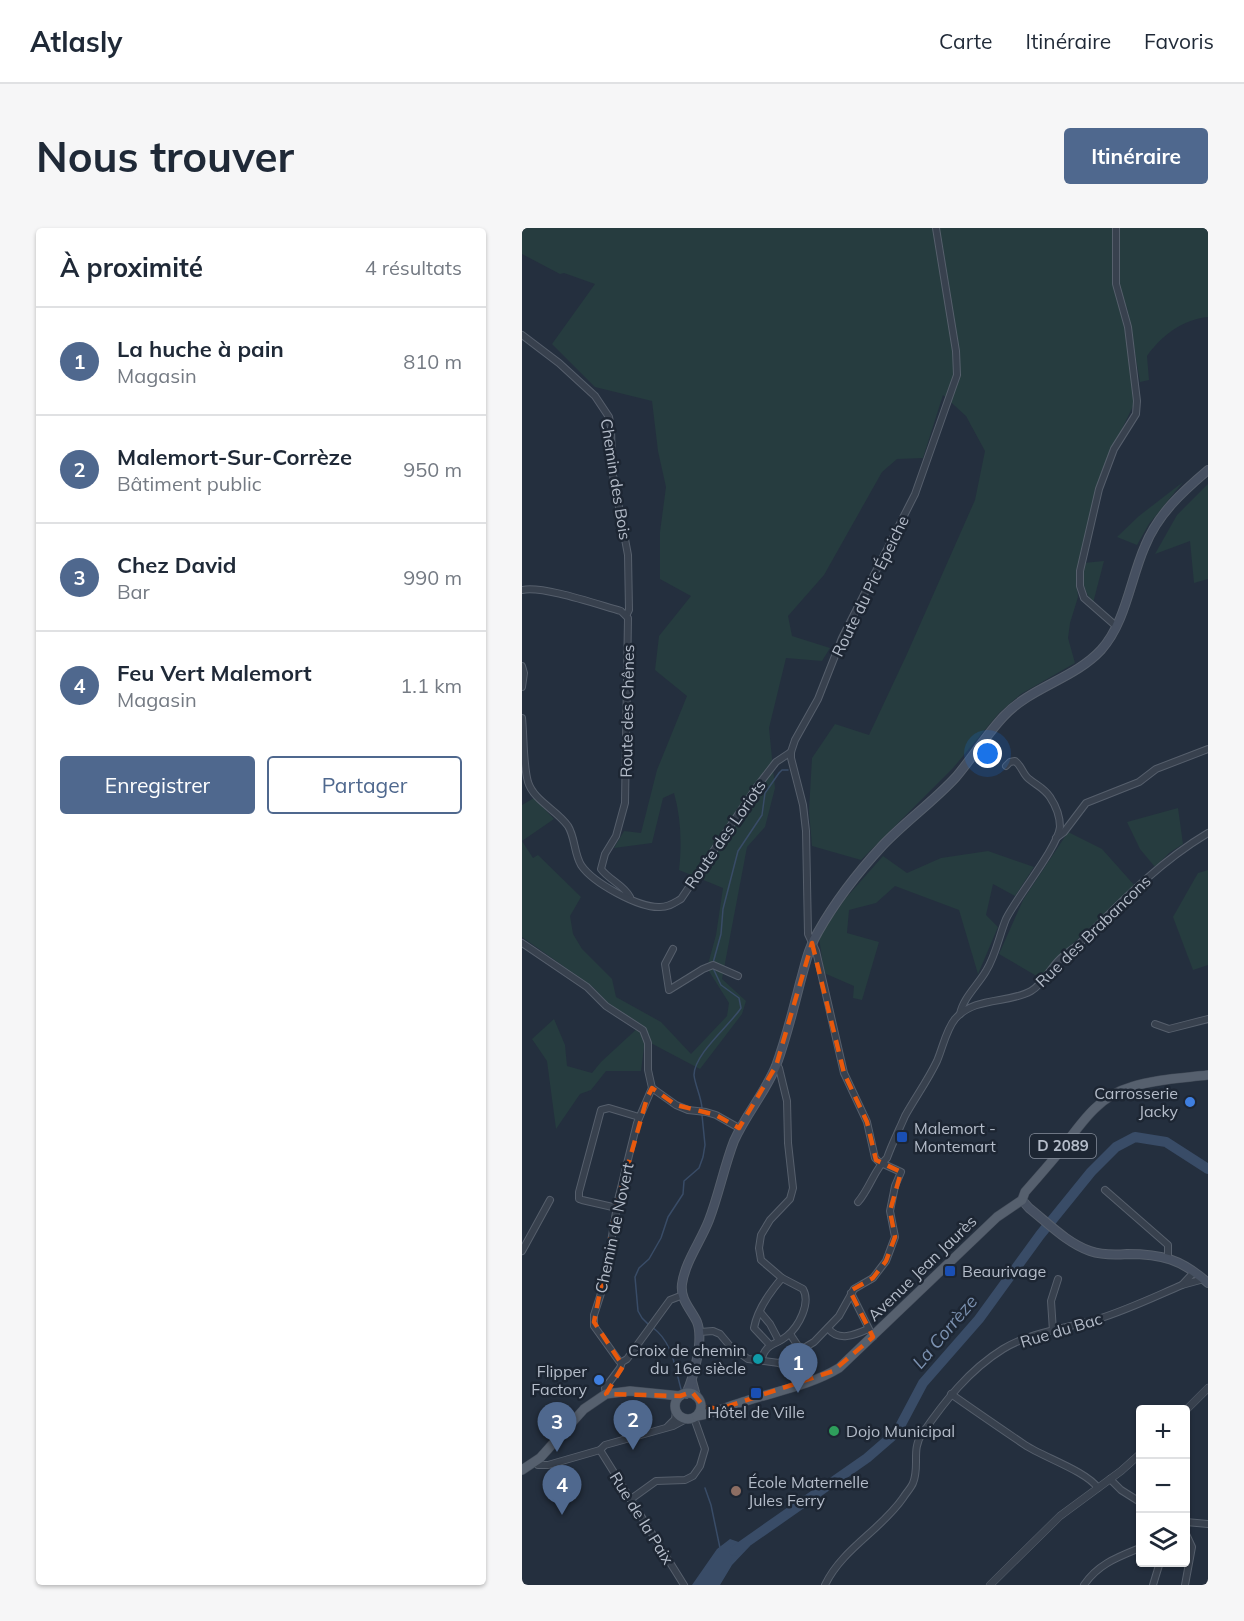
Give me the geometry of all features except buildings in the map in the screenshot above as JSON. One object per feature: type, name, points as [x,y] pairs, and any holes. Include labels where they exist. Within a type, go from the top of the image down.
[{"type":"main road","points":[[676,1409],[692,1380],[700,1332],[683,1295],[683,1277],[708,1223],[727,1158],[739,1128],[766,1088],[776,1066],[812,943],[849,883],[884,844],[955,777],[1004,716],[1027,697],[1090,660],[1110,638],[1152,530],[1175,500],[1208,470]]},
{"type":"main road","name":"Avenue Jean Jaurès","points":[[692,1418],[712,1414],[720,1409],[810,1381],[839,1368],[870,1333],[997,1217],[1022,1200],[1025,1192],[1078,1127],[1109,1096],[1129,1087],[1146,1083],[1208,1075]]},
{"type":"main road","points":[[1022,1200],[1070,1240],[1092,1252],[1151,1254],[1168,1257],[1186,1265],[1206,1281]]},
{"type":"main road","points":[[661,1395],[682,1418],[692,1418],[700,1411],[692,1380]]},
{"type":"main road","points":[[532,1466],[589,1406],[606,1394],[623,1391],[683,1395],[699,1400],[711,1409],[720,1409]]},
{"type":"street","name":"Route du Pic Épeiche","points":[[791,752],[795,740],[818,699],[842,638],[915,494],[957,375],[956,351],[936,228]]},
{"type":"street","points":[[1116,228],[1116,284],[1128,327],[1137,401],[1136,414],[1114,449],[1099,489],[1080,571],[1080,586],[1084,598],[1116,626]]},
{"type":"street","name":"Chemin des Bois","points":[[522,335],[559,363],[594,396],[609,417],[612,470],[628,555],[629,610],[627,614]]},
{"type":"street","points":[[522,590],[550,592],[627,614]]},
{"type":"street","name":"Route des Chênes","points":[[627,614],[629,621],[625,803],[616,836],[605,854],[601,869],[606,876],[627,892],[630,898]]},
{"type":"street","points":[[522,666],[524,673],[522,687]]},
{"type":"street","name":"Route des Loriots","points":[[522,718],[528,781],[532,791],[568,827],[581,865],[592,878],[606,888],[648,906],[672,906],[681,899],[756,788],[776,762],[791,752]]},
{"type":"street","points":[[1055,839],[1064,832],[1086,804],[1139,782],[1156,770],[1208,749]]},
{"type":"street","points":[[779,1363],[805,1348],[828,1328],[839,1316],[854,1289],[873,1278],[886,1261],[895,1237],[890,1211],[895,1186],[901,1172],[875,1158],[867,1122],[844,1073],[816,951],[808,934],[806,831],[803,805],[791,752]]},
{"type":"street","points":[[858,1202],[871,1184],[881,1162],[887,1158],[906,1115],[937,1062],[950,1026],[987,970],[998,948],[1006,920],[1060,829],[1058,812],[1049,796],[1028,779],[1015,761],[1006,766]]},
{"type":"street","name":"Rue des Brabancons","points":[[960,1014],[991,1000],[1014,997],[1038,986],[1058,960],[1158,868],[1185,846],[1208,833]]},
{"type":"street","points":[[522,943],[587,987],[606,1006],[643,1030],[648,1043],[648,1070],[652,1088],[676,1105],[688,1110],[716,1115],[739,1128]]},
{"type":"street","points":[[674,949],[665,964],[669,990],[713,965],[738,976]]},
{"type":"street","points":[[1155,1024],[1169,1029],[1208,1019]]},
{"type":"street","points":[[761,1361],[770,1345],[790,1334],[806,1302],[803,1289],[782,1278],[761,1260],[759,1248],[761,1235],[790,1198],[793,1188],[788,1143],[787,1101],[779,1068],[776,1066]]},
{"type":"street","name":"Chemin de Novert","points":[[622,1362],[603,1340],[594,1322],[604,1284],[617,1208],[639,1117],[652,1088]]},
{"type":"street","points":[[617,1208],[579,1199],[579,1192],[602,1110],[609,1108],[639,1117]]},
{"type":"street","points":[[1105,1190],[1168,1245],[1168,1257]]},
{"type":"street","points":[[522,1251],[550,1200]]},
{"type":"street","name":"Rue du Bac","points":[[1182,1285],[1194,1272]]},
{"type":"street","points":[[770,1345],[754,1328],[760,1312],[782,1278]]},
{"type":"street","points":[[1053,1331],[1051,1301],[1058,1279]]},
{"type":"street","name":"Rue du Bac","points":[[825,1585],[831,1572],[843,1557],[876,1530],[914,1482],[916,1443],[951,1394],[964,1380],[1002,1349],[1021,1340],[1126,1310],[1182,1285],[1206,1281]]},
{"type":"street","points":[[828,1328],[837,1335],[845,1336],[870,1333],[851,1293]]},
{"type":"street","points":[[606,1394],[605,1388],[622,1362],[627,1359],[670,1300],[683,1295]]},
{"type":"street","points":[[760,1312],[779,1341]]},
{"type":"street","points":[[700,1332],[713,1331],[720,1334],[730,1346],[748,1359],[779,1363],[808,1376],[810,1381]]},
{"type":"street","points":[[790,1334],[798,1346],[805,1348]]},
{"type":"street","points":[[1190,1405],[1208,1388]]},
{"type":"street","points":[[951,1394],[1025,1445],[1092,1481],[1098,1488]]},
{"type":"street","points":[[664,1428],[675,1419],[676,1409]]},
{"type":"street","points":[[631,1500],[656,1481],[685,1480],[693,1476],[700,1466],[705,1449],[692,1418]]},
{"type":"street","name":"Avenue Jean Jaurès","points":[[532,1466],[548,1465],[600,1450],[605,1445],[676,1425],[692,1418]]},
{"type":"street","name":"Rue de la Paix","points":[[600,1450],[684,1585]]},
{"type":"street","points":[[990,1585],[1047,1527],[1136,1457]]},
{"type":"street","points":[[1110,1479],[1121,1490],[1136,1499]]},
{"type":"street","points":[[1190,1522],[1208,1524]]},
{"type":"street","points":[[1190,1543],[1192,1547],[1190,1558]]},
{"type":"street","points":[[1084,1585],[1102,1566],[1136,1550]]},
{"type":"street","points":[[1153,1585],[1159,1567]]},
{"type":"street","points":[[1185,1585],[1188,1567]]},
{"type":"highlighted area","points":[[812,943],[844,1073],[867,1122],[876,1160],[901,1172],[890,1211],[895,1237],[886,1261],[873,1278],[850,1291],[873,1337],[833,1371],[720,1409],[704,1407],[692,1392],[680,1396],[606,1394],[623,1366],[594,1322],[618,1200],[647,1098],[652,1088],[676,1105],[716,1115],[739,1128],[776,1066]]},
{"type":"green space","points":[[522,228],[1208,228],[1208,317],[1181,325],[1159,342],[1147,356],[1149,380],[1140,382],[1127,306],[1134,404],[1108,458],[1093,501],[1076,573],[1078,597],[1068,638],[1075,663],[1021,694],[999,713],[953,768],[861,860],[812,846],[809,811],[812,758],[835,724],[869,735],[975,500],[985,451],[966,416],[943,395],[923,458],[897,459],[882,472],[824,575],[788,616],[792,636],[830,648],[822,661],[786,658],[769,728],[775,788],[765,827],[747,847],[722,979],[746,1001],[742,1014],[700,1069],[645,1040],[641,1071],[606,1071],[591,1090],[580,1094],[556,1129],[547,1061],[532,1039],[554,1019],[565,1045],[567,1066],[592,1073],[641,1025],[608,1003],[593,987],[522,937],[522,841],[533,858],[538,855],[581,897],[570,916],[573,934],[582,949],[612,979],[616,997],[661,1022],[691,1054],[727,1016],[729,1003],[707,968],[716,935],[723,888],[679,870],[680,831],[674,793],[663,798],[652,843],[614,848],[624,831],[641,833],[657,770],[687,696],[655,670],[659,636],[691,596],[660,579],[660,532],[666,487],[658,451],[652,401],[595,387],[552,344],[595,284],[564,273],[560,274],[522,254]]},
{"type":"green space","points":[[1183,482],[1149,524],[1137,545],[1117,537],[1139,516]]},
{"type":"green space","points":[[1208,484],[1208,579],[1194,583],[1190,541],[1155,554],[1177,515]]},
{"type":"green space","points":[[1104,561],[1093,603],[1084,584],[1083,563]]},
{"type":"green space","points":[[534,798],[554,819],[522,841],[522,805]]},
{"type":"green space","points":[[1178,808],[1183,844],[1169,853],[1155,867],[1140,849],[1127,822]]},
{"type":"green space","points":[[1068,832],[1102,849],[1135,886],[1057,958],[1040,978],[999,954],[1023,900]]},
{"type":"green space","points":[[988,851],[1034,867],[1015,896],[993,884],[986,915],[998,927],[978,974],[959,910],[895,886],[876,903],[849,910],[847,933],[879,942],[862,1000],[853,998],[854,986],[824,973],[819,937],[845,899],[883,856],[907,873],[941,858]]},
{"type":"green space","points":[[1208,870],[1208,965],[1193,970],[1173,917],[1198,873]]},
{"type":"water","points":[[730,1539],[750,1546],[732,1565],[720,1585],[692,1585],[717,1549]]},
{"type":"waterway","points":[[713,963],[721,934],[723,909],[738,851],[762,815],[765,793],[779,773],[782,770],[788,770]]},
{"type":"waterway","points":[[702,1108],[694,1075],[696,1067],[706,1049],[741,1008],[739,998],[721,985],[713,968]]},
{"type":"waterway","points":[[648,1324],[638,1311],[635,1277],[661,1238],[668,1217],[683,1194],[684,1181],[699,1168],[705,1145],[702,1115]]},
{"type":"waterway","name":"La Corrèze","points":[[734,1551],[867,1458],[897,1432],[923,1383],[979,1319],[1040,1235],[1091,1172],[1116,1147],[1135,1137],[1166,1142],[1208,1169]]},
{"type":"waterway","points":[[652,1327],[665,1340],[669,1348],[681,1389]]},
{"type":"waterway","points":[[705,1488],[720,1548]]},
{"type":"place","name":"Carrosserie Jacky","points":[[1190,1102]]},
{"type":"place","name":"Malemort - Montemart","points":[[902,1137]]},
{"type":"place","name":"Beaurivage","points":[[950,1271]]},
{"type":"place","name":"Croix de chemin du 16e siècle","points":[[758,1359]]},
{"type":"place","name":"Flipper Factory","points":[[599,1380]]},
{"type":"place","name":"Hôtel de Ville","points":[[756,1393]]},
{"type":"place","name":"La huche à pain","points":[[798,1393]]},
{"type":"place","name":"Dojo Municipal","points":[[834,1431]]},
{"type":"place","name":"Malemort-Sur-Corrèze","points":[[633,1450]]},
{"type":"place","name":"Chez David","points":[[557,1452]]},
{"type":"place","name":"École Maternelle Jules Ferry","points":[[736,1491]]},
{"type":"place","name":"Feu Vert Malemort","points":[[562,1515]]}]
